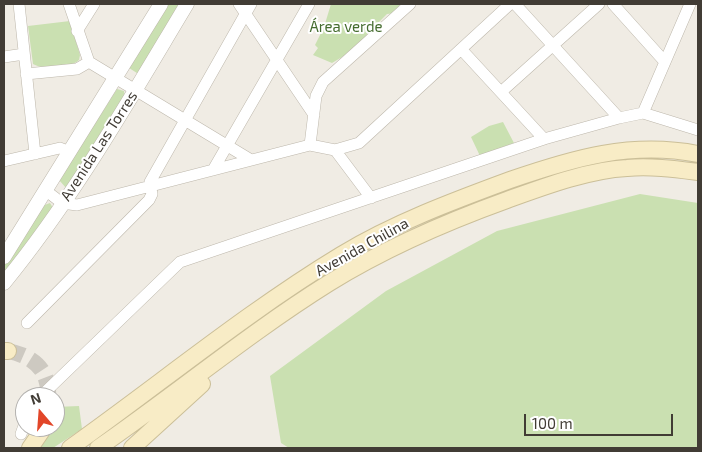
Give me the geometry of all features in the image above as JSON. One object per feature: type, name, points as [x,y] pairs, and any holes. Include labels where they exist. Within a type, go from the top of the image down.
[{"type":"main road","name":"Avenida Chilina","points":[[70,448],[291,287],[342,254],[397,226],[472,194],[576,159],[623,149],[647,148],[670,148],[698,154]]},
{"type":"main road","name":"Avenida Chilina","points":[[98,448],[268,324],[330,283],[405,243],[478,210],[530,191],[574,178],[625,168],[667,168],[698,172]]},
{"type":"main road","points":[[132,448],[268,324]]},
{"type":"street","points":[[19,4],[35,154]]},
{"type":"street","points":[[69,4],[89,62],[251,160]]},
{"type":"street","points":[[77,31],[94,4]]},
{"type":"street","name":"Avenida Las Torres","points":[[4,257],[161,4]]},
{"type":"street","name":"Avenida Las Torres","points":[[4,283],[62,203],[135,91],[187,4]]},
{"type":"street","points":[[213,170],[309,4]]},
{"type":"street","points":[[310,145],[316,96],[323,82],[410,4]]},
{"type":"street","points":[[45,190],[62,203],[77,206],[310,145],[335,150],[359,143],[510,4]]},
{"type":"street","points":[[515,4],[619,118]]},
{"type":"street","points":[[500,92],[599,4]]},
{"type":"street","points":[[613,4],[665,62]]},
{"type":"street","points":[[643,113],[690,4]]},
{"type":"street","points":[[246,7],[314,115]]},
{"type":"street","points":[[27,323],[149,200],[152,194],[150,182],[246,7]]},
{"type":"street","points":[[461,49],[544,139]]},
{"type":"street","points":[[4,56],[24,54]]},
{"type":"street","points":[[26,74],[77,70],[89,62]]},
{"type":"street","points":[[50,387],[180,262],[544,139],[619,118],[643,113],[698,130]]},
{"type":"street","points":[[4,160],[60,148],[70,152]]},
{"type":"street","points":[[335,150],[371,198]]},
{"type":"green space","points":[[165,4],[180,4],[140,75],[126,66]]},
{"type":"green space","name":"Área verde","points":[[331,4],[400,4],[396,13],[387,14],[368,33],[359,47],[332,63],[313,55],[318,48],[315,45],[324,27]]},
{"type":"green space","points":[[70,21],[80,55],[79,60],[70,65],[57,67],[43,67],[33,64],[28,26]]},
{"type":"green space","points":[[117,89],[124,91],[125,98],[67,189],[59,180]]},
{"type":"green space","points":[[503,122],[514,143],[480,156],[471,137],[489,126]]},
{"type":"green space","points":[[640,194],[698,203],[698,448],[289,448],[281,443],[270,376],[386,291],[497,231]]},
{"type":"green space","points":[[50,203],[53,208],[4,273],[4,266],[42,206]]},
{"type":"green space","points":[[79,406],[82,429],[53,448],[40,448],[45,437],[65,437],[65,407]]},
{"type":"tunnel","points":[[8,351],[25,356],[38,366],[43,372],[48,387]]}]
